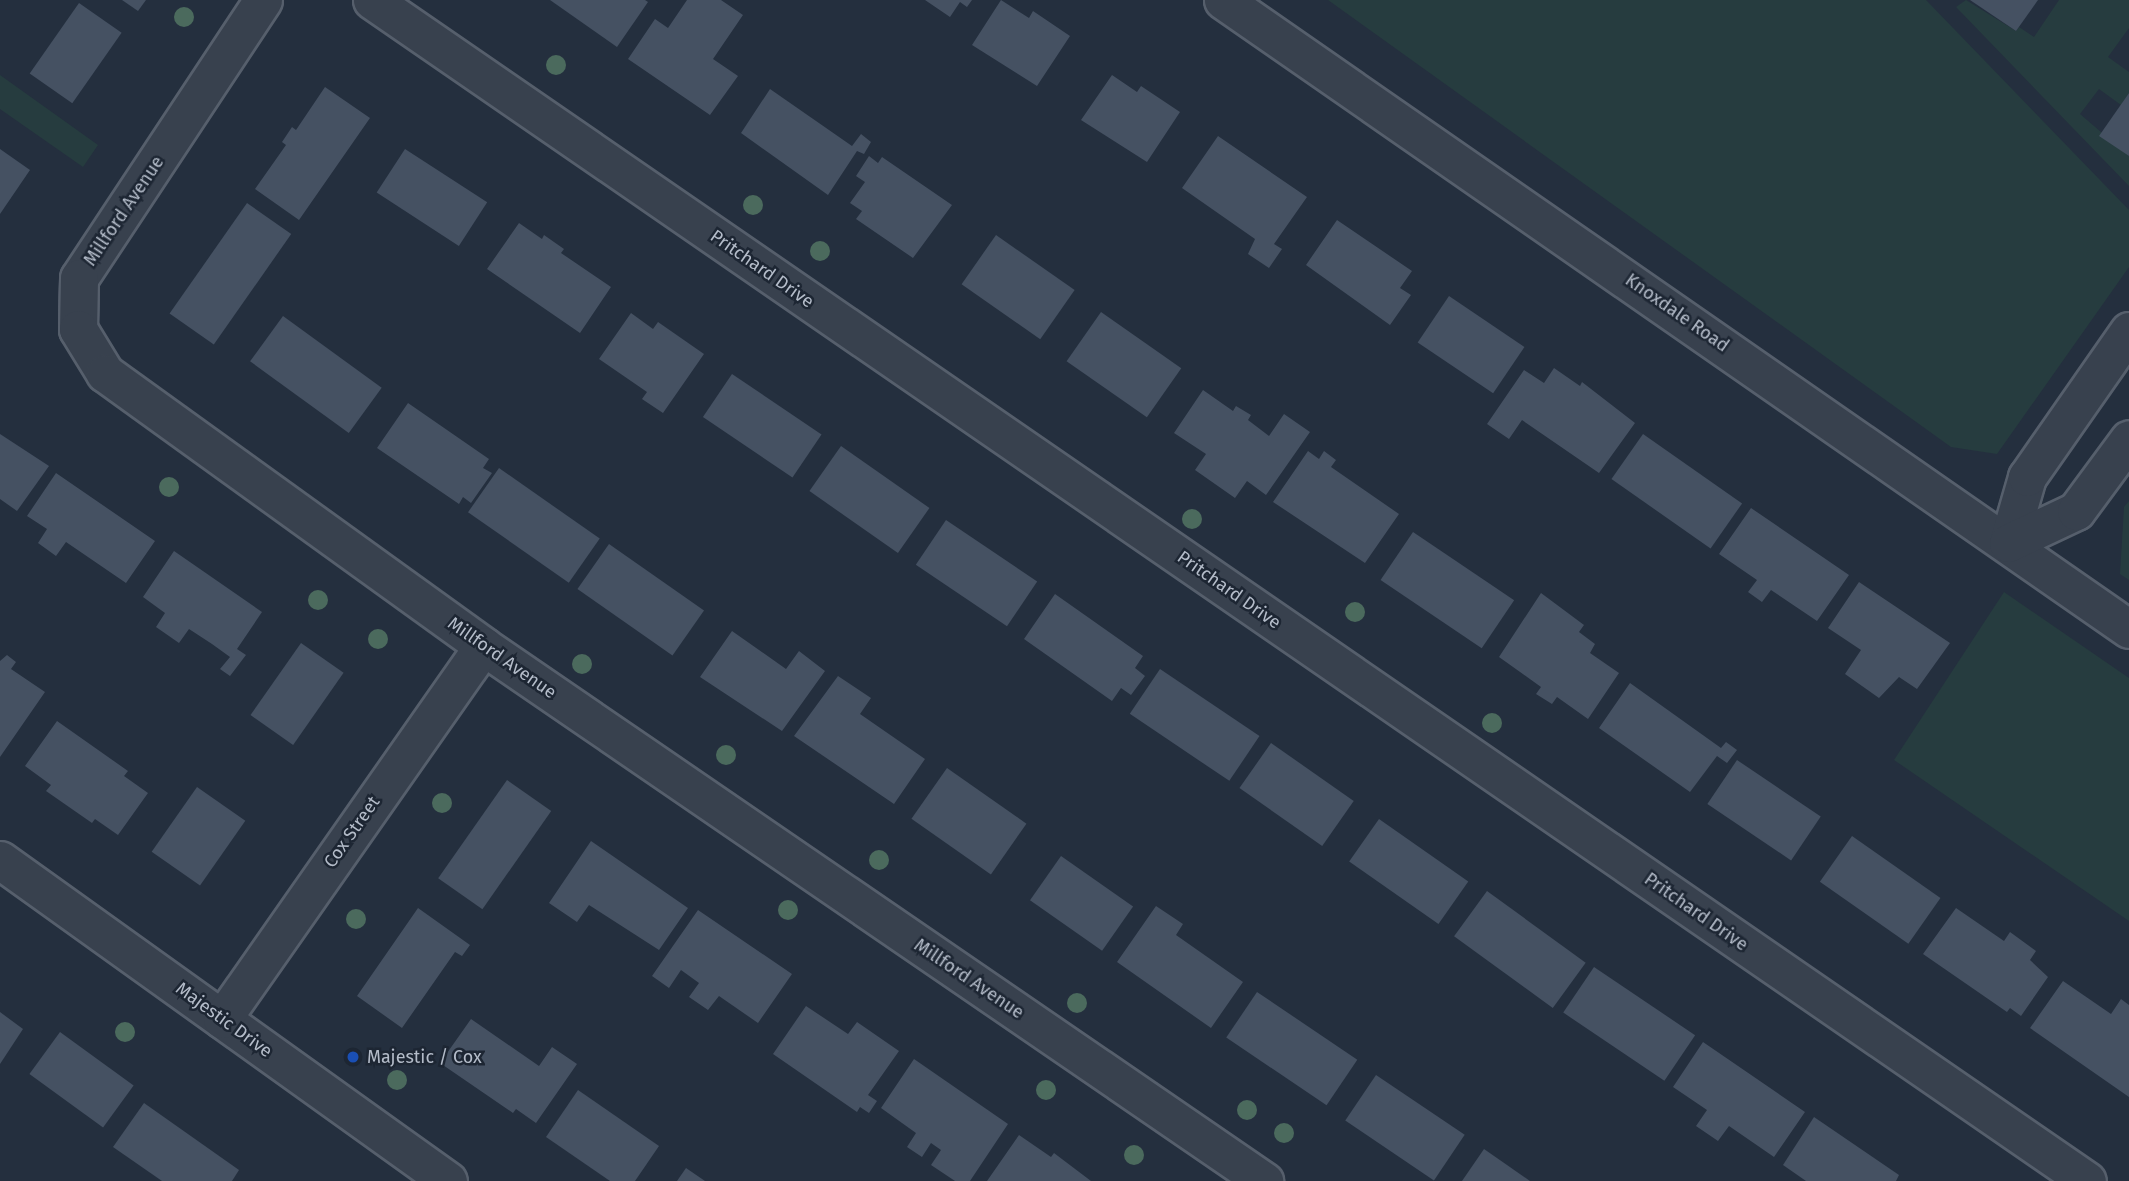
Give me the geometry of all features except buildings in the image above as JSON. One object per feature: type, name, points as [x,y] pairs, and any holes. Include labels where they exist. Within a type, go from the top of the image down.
[{"type":"street","name":"Millford Avenue","points":[[264,0],[79,278],[78,329],[105,373],[483,646],[1264,1181]]},
{"type":"street","name":"Pritchard Drive","points":[[372,0],[2087,1181]]},
{"type":"street","name":"Knoxdale Road","points":[[1223,0],[2129,629]]},
{"type":"street","points":[[2008,544],[2027,477],[2129,331]]},
{"type":"street","points":[[2008,544],[2076,510],[2129,439]]},
{"type":"street","name":"Cox Street","points":[[222,1018],[483,646]]},
{"type":"street","name":"Majestic Drive","points":[[0,860],[448,1181]]},
{"type":"green space","points":[[1328,0],[1926,0],[2129,210],[2129,267],[1997,454],[1951,447]]},
{"type":"green space","points":[[1966,0],[2016,31],[2019,27],[2034,37],[2059,0],[2129,0],[2129,28],[2108,57],[2129,72],[2129,93],[2121,105],[2099,89],[2080,114],[2129,156],[2129,186],[1956,7]]},
{"type":"green space","points":[[0,75],[98,145],[83,167],[0,109]]},
{"type":"green space","points":[[2129,501],[2129,580],[2120,574],[2124,507]]},
{"type":"green space","points":[[2004,592],[2129,678],[2129,921],[1894,760]]},
{"type":"place","name":"Majestic / Cox","points":[[353,1057]]}]
